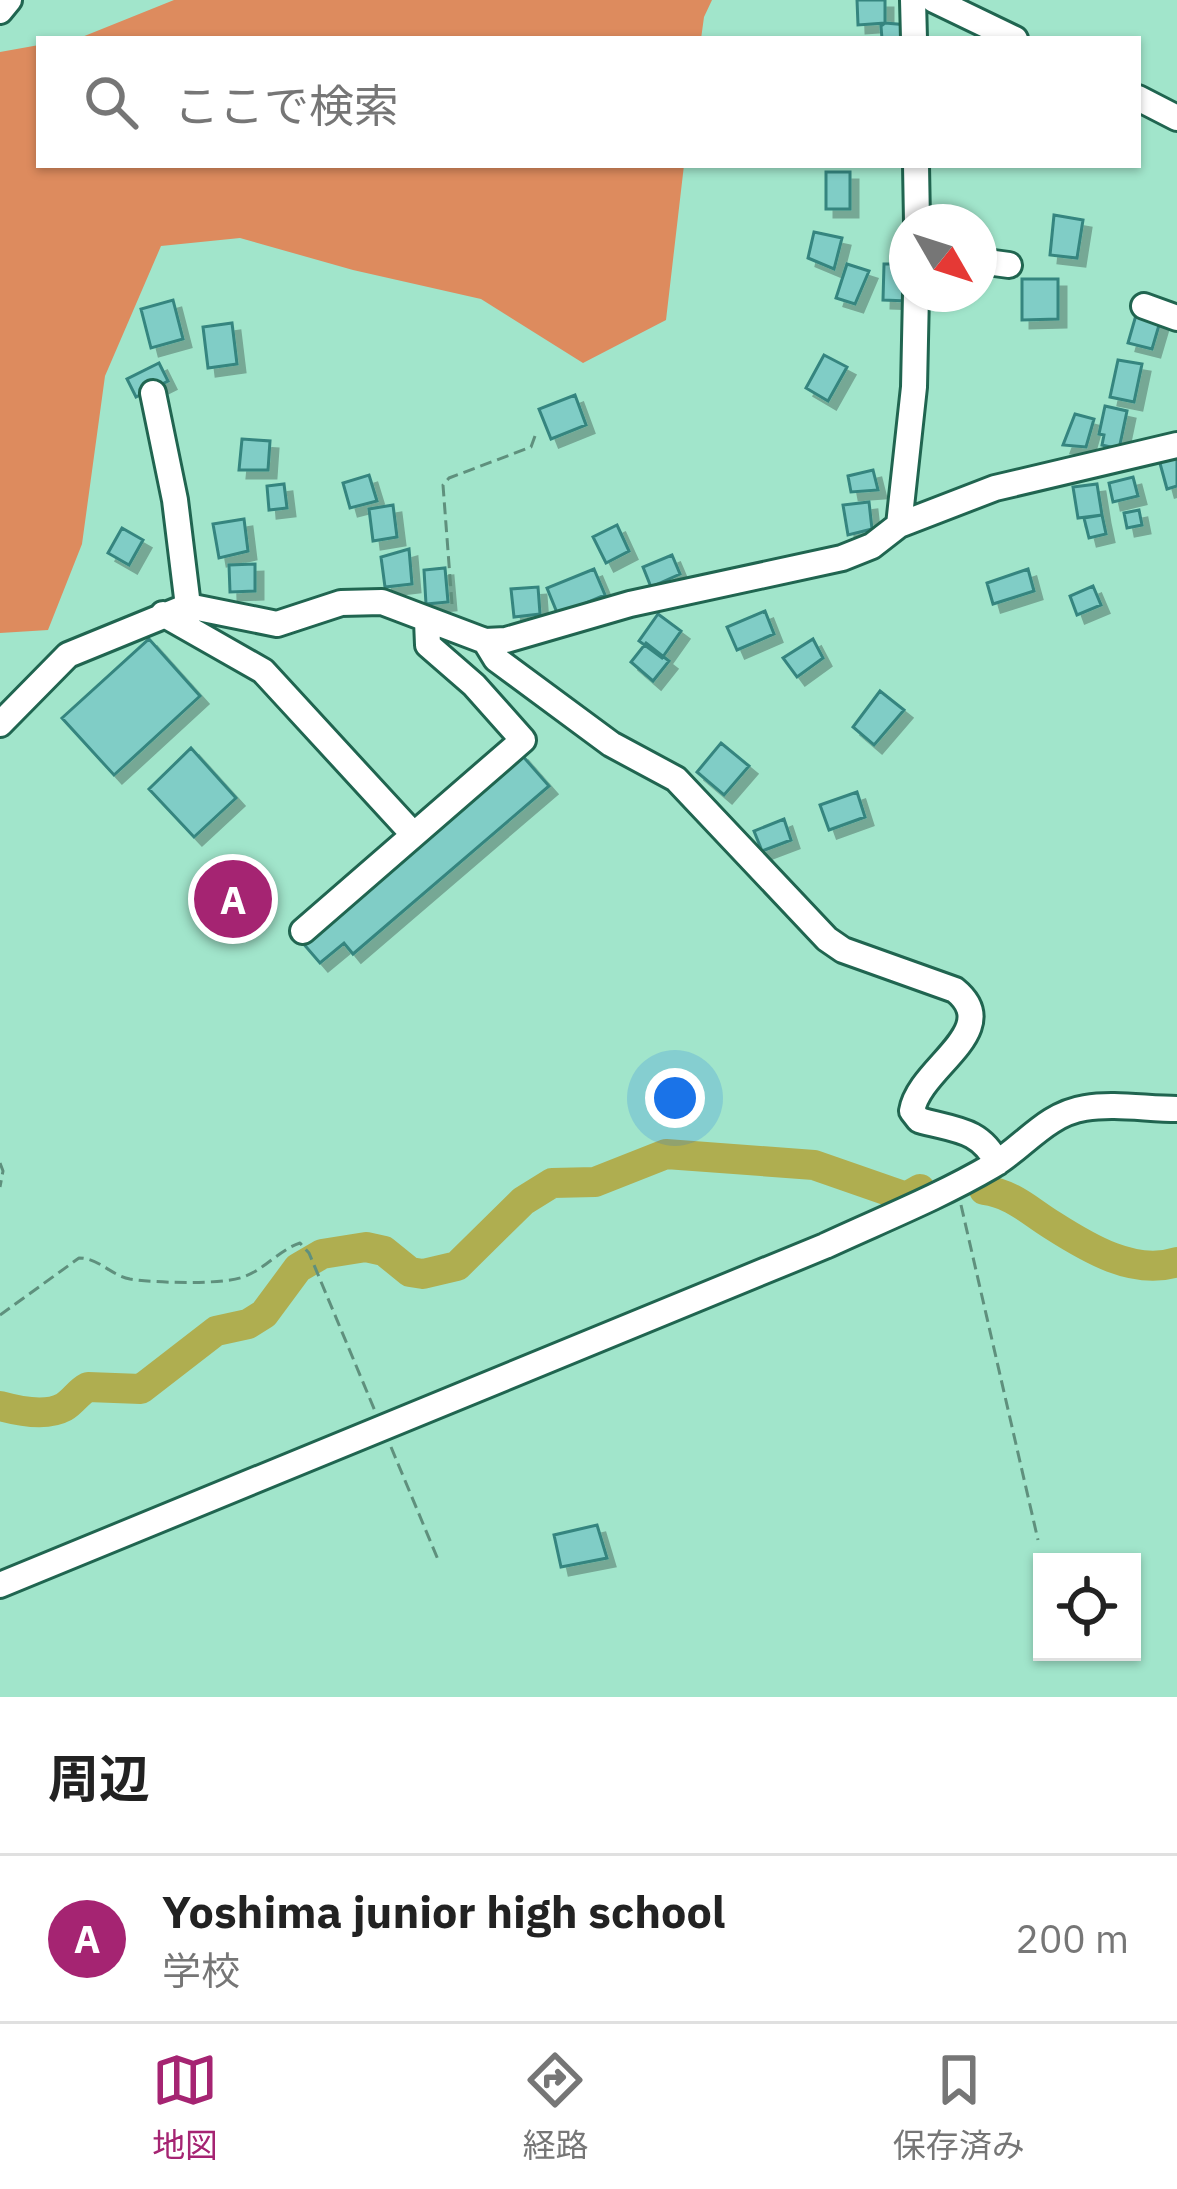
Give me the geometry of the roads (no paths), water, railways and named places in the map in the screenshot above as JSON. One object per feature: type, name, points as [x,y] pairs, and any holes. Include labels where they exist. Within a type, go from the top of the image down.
[{"type":"street","points":[[0,11],[9,0]]},
{"type":"street","points":[[913,0],[914,36]]},
{"type":"street","points":[[934,0],[1010,36]]},
{"type":"street","points":[[1141,100],[1177,118]]},
{"type":"street","points":[[916,168],[917,204]]},
{"type":"street","points":[[997,264],[1009,266]]},
{"type":"street","points":[[1144,306],[1177,318]]},
{"type":"street","points":[[899,525],[914,387],[916,312]]},
{"type":"street","points":[[153,393],[175,500],[188,606]]},
{"type":"street","points":[[0,724],[68,655],[188,606],[277,624],[341,603],[382,602],[485,641],[506,640],[630,604],[842,558],[872,546],[899,525],[995,488],[1177,445]]},
{"type":"street","points":[[163,614],[263,670],[413,834]]},
{"type":"street","points":[[303,931],[523,740],[474,685],[428,645],[437,625]]},
{"type":"street","points":[[485,641],[496,659],[611,744],[676,779],[827,939],[843,950],[955,990],[970,1002],[969,1028],[934,1070],[912,1103],[912,1111],[919,1120],[960,1128],[982,1139],[997,1163]]},
{"type":"street","points":[[0,1585],[825,1246],[957,1185],[997,1163],[1040,1127],[1084,1108],[1177,1109]]},
{"type":"waterway","points":[[0,1406],[49,1412],[64,1407],[88,1387],[141,1389],[216,1331],[248,1324],[264,1314],[298,1268],[322,1254],[366,1247],[384,1251],[410,1272],[423,1274],[457,1266],[523,1201],[552,1183],[595,1182],[666,1154],[814,1165],[906,1197],[920,1189]]},
{"type":"waterway","points":[[984,1190],[1012,1199],[1081,1242],[1128,1263],[1177,1262]]},
{"type":"place","name":"Yoshima junior high school","points":[[233,899]]}]
